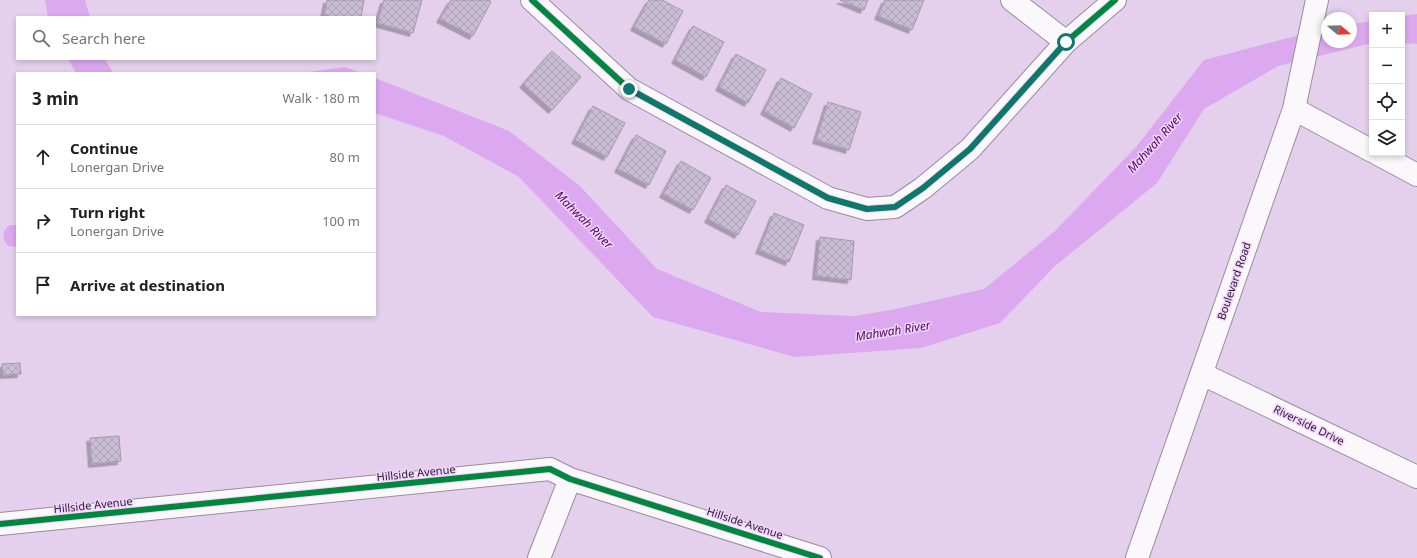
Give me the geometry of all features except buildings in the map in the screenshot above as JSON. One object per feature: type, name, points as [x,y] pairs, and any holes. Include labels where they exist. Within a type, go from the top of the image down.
[{"type":"street","points":[[532,0],[629,89],[828,198],[867,209],[895,207],[923,188],[970,149],[1066,42],[1115,0]]},
{"type":"street","points":[[1012,0],[1066,42]]},
{"type":"street","name":"Boulevard Road","points":[[1137,558],[1294,109],[1316,3]]},
{"type":"street","points":[[1294,109],[1369,149]]},
{"type":"street","points":[[1382,156],[1417,175]]},
{"type":"street","name":"Riverside Drive","points":[[1202,374],[1417,477]]},
{"type":"street","name":"Hillside Avenue","points":[[0,524],[550,469],[570,479],[820,558]]},
{"type":"street","points":[[539,558],[570,479]]},
{"type":"water","points":[[45,0],[85,0],[90,16],[48,16]]},
{"type":"water","points":[[1417,14],[1417,44],[1405,43],[1405,16]]},
{"type":"water","points":[[1369,21],[1369,44],[1357,47],[1357,23]]},
{"type":"water","name":"Mahwah River","points":[[1321,30],[1321,48],[1352,48],[1278,66],[1204,109],[1157,183],[1055,266],[1000,323],[921,348],[795,357],[653,317],[519,177],[444,136],[376,113],[376,78],[509,131],[580,186],[657,269],[761,312],[854,316],[896,309],[984,289],[1055,231],[1136,147],[1204,60]]},
{"type":"water","points":[[69,60],[106,60],[112,72],[75,72]]},
{"type":"water","points":[[345,67],[358,72],[309,72]]},
{"type":"water","points":[[10,225],[16,225],[16,247],[8,246],[4,240],[3,234]]},
{"type":"cycle path","points":[[532,0],[629,89],[828,198],[867,209],[895,207],[923,188],[970,149],[1066,42],[1115,0]]},
{"type":"cycle path","points":[[0,524],[550,469],[570,479],[820,558]]},
{"type":"route","points":[[629,89],[828,198],[867,209],[895,207],[923,188],[970,149],[1066,42]]}]
